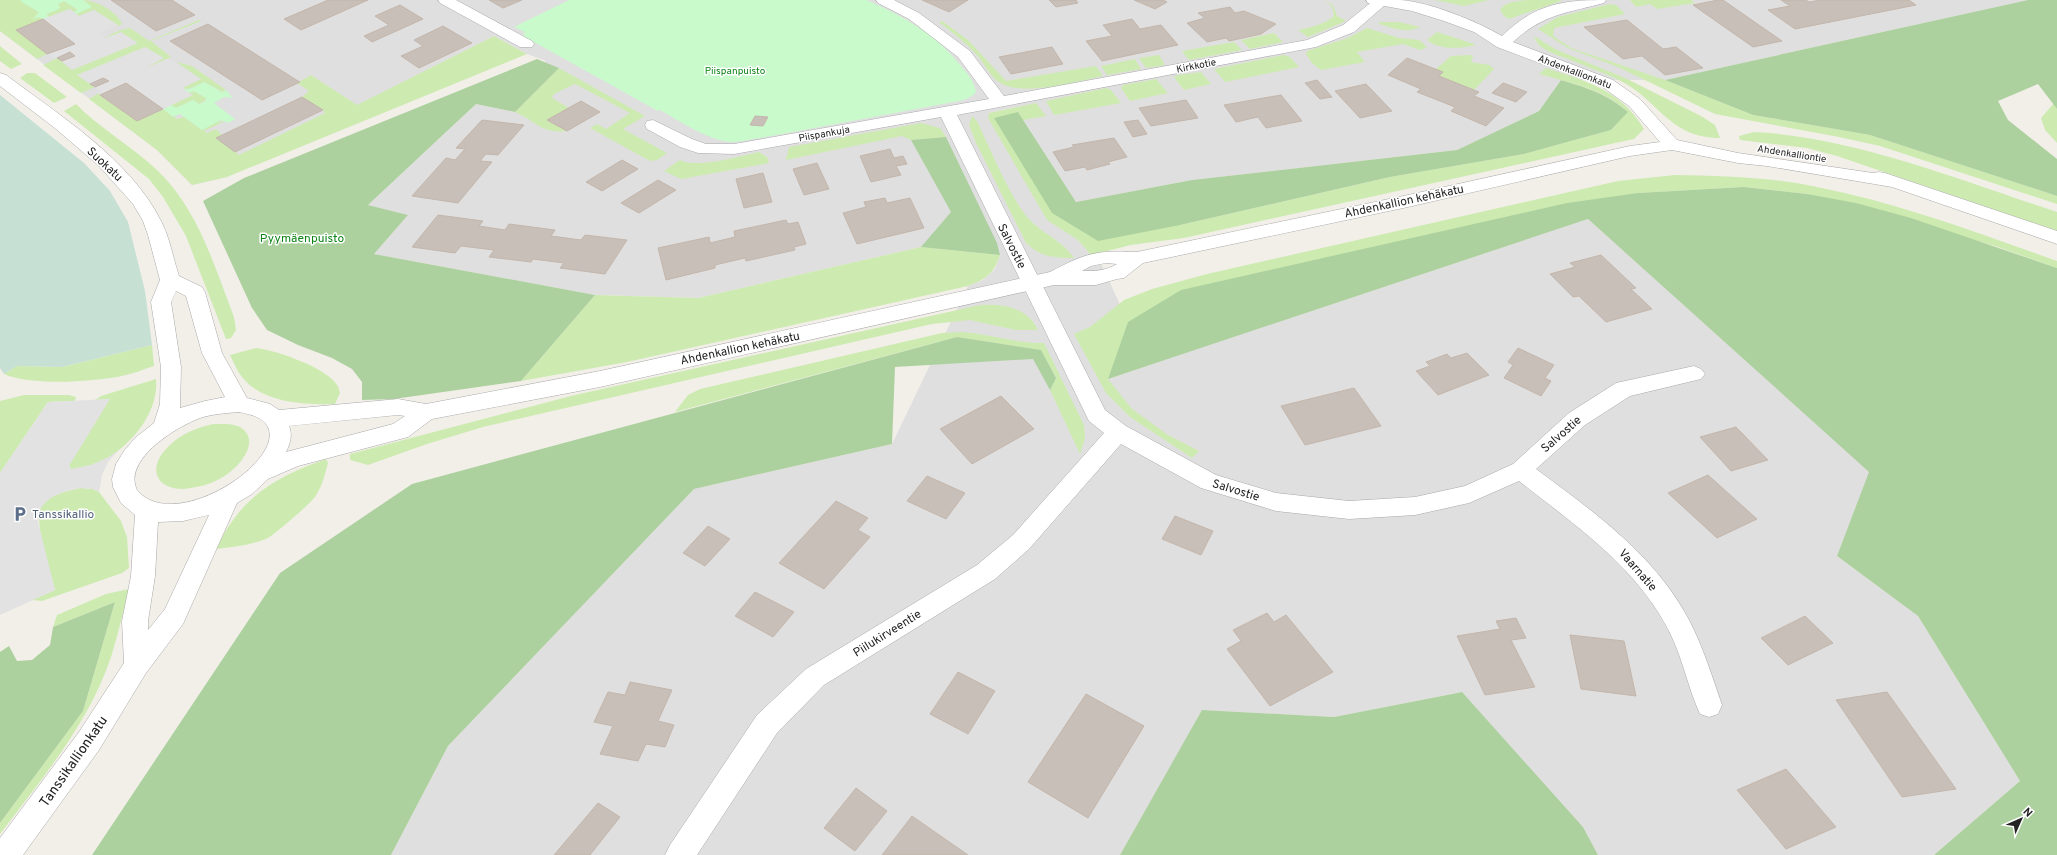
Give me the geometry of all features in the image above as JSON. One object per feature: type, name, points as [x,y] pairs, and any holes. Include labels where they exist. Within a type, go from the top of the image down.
[{"type":"street","points":[[445,0],[526,44]]},
{"type":"street","points":[[883,0],[914,16],[964,54],[1000,102]]},
{"type":"street","points":[[1503,44],[1529,21],[1542,15],[1570,6],[1599,0]]},
{"type":"street","name":"Kirkkotie","points":[[1000,102],[1310,44],[1339,34],[1356,25],[1376,1]]},
{"type":"street","name":"Ahdenkallionkatu","points":[[1376,1],[1404,17],[1471,39],[1503,44],[1592,77],[1621,90],[1680,146]]},
{"type":"street","name":"Suokatu","points":[[0,78],[100,157],[132,189],[152,221],[170,280]]},
{"type":"street","name":"Piispankuja","points":[[653,125],[686,143],[704,149],[734,149],[1000,102]]},
{"type":"street","name":"Salvostie","points":[[947,112],[1007,236],[1032,283],[1097,415],[1118,432],[1209,482],[1276,502],[1349,510],[1415,506],[1469,494],[1521,470],[1576,419],[1624,389],[1694,374]]},
{"type":"street","name":"Ahdenkalliontie","points":[[1680,146],[1738,158],[1774,162],[1892,182],[2057,238]]},
{"type":"street","name":"Ahdenkallion kehäkatu","points":[[275,419],[398,407],[426,412],[600,379],[1054,278],[1096,278],[1117,273],[1137,258],[1408,201],[1630,151],[1680,146]]},
{"type":"street","points":[[163,427],[171,404],[171,367],[161,302],[170,280],[195,292],[212,353],[238,404]]},
{"type":"street","points":[[238,404],[254,406],[266,411],[275,419],[280,430],[279,443],[274,457],[263,472],[228,498],[185,512],[164,513],[147,510],[135,504],[127,495],[124,484],[125,471],[133,455],[146,440],[181,416],[201,409],[220,405],[238,404]]},
{"type":"street","name":"Ahdenkallion kehäkatu","points":[[263,472],[292,459],[400,431],[426,412]]},
{"type":"street","name":"Piilukirveentie","points":[[680,855],[767,724],[816,677],[986,572],[1021,542],[1118,432]]},
{"type":"street","name":"Vaarnatie","points":[[1521,470],[1611,540],[1653,585],[1680,627],[1709,704]]},
{"type":"street","name":"Tanssikallionkatu","points":[[5,855],[88,741],[137,665],[174,616],[228,498]]},
{"type":"street","points":[[137,665],[135,622],[143,576],[147,510]]},
{"type":"shaded area","points":[[0,0],[2028,0],[1665,80],[1561,80],[1539,111],[1457,150],[1192,180],[1076,202],[1015,107],[989,113],[1044,214],[1092,244],[1128,322],[1108,379],[1588,219],[1870,472],[1837,556],[1918,616],[2020,781],[1934,855],[1598,855],[1583,827],[1461,692],[1334,717],[1203,710],[1120,855],[391,855],[448,746],[694,489],[892,444],[968,286],[983,280],[995,269],[1000,255],[921,247],[698,298],[595,295],[374,254],[408,215],[368,205],[476,104],[515,112],[546,61],[527,54],[494,36],[227,177],[192,185],[157,150],[0,31]]},
{"type":"shaded area","points":[[70,9],[79,16],[94,10],[118,25],[100,32],[106,36],[102,39],[121,32],[138,43],[72,70],[62,61],[75,55],[70,52],[54,59],[47,54],[74,43],[43,19]]},
{"type":"shaded area","points":[[145,47],[164,58],[144,69],[169,58],[201,79],[182,88],[193,95],[163,109],[127,83],[100,95],[95,87],[108,81],[103,78],[90,84],[77,75]]},
{"type":"shaded area","name":"Tanssikallio","points":[[110,399],[69,466],[71,469],[91,465],[109,457],[119,450],[108,462],[102,475],[99,492],[93,489],[80,488],[66,491],[50,498],[41,507],[38,522],[55,590],[0,615],[0,473],[48,402]]},
{"type":"green space","points":[[0,0],[23,0],[21,1],[39,12],[34,18],[39,17],[43,19],[16,30],[47,54],[37,59],[0,31]]},
{"type":"green space","points":[[83,0],[88,0],[105,7],[119,19],[122,24],[119,26],[94,10],[79,16],[76,14],[91,7]]},
{"type":"green space","points":[[83,0],[92,7],[76,14],[74,12],[78,10],[64,1],[58,4],[60,7],[57,10],[46,14],[49,17],[43,19],[39,17],[33,19],[39,12],[20,1]]},
{"type":"green space","name":"Piispanpuisto","points":[[569,0],[866,0],[906,19],[941,44],[968,75],[974,84],[976,92],[964,100],[743,141],[733,142],[715,139],[660,110],[658,111],[525,37],[523,35],[525,32],[514,27]]},
{"type":"green space","points":[[1323,0],[1333,5],[1337,16],[1346,21],[1308,37],[1298,30],[1322,24],[1334,16],[1332,6]]},
{"type":"green space","points":[[1435,0],[1489,0],[1464,6]]},
{"type":"green space","points":[[1528,0],[1561,1],[1509,19],[1504,16],[1500,10],[1509,3]]},
{"type":"green space","points":[[1630,0],[1691,0],[1695,3],[1657,9],[1650,4],[1636,7]]},
{"type":"green space","points":[[2028,0],[2057,0],[2057,109],[2038,84],[1998,101],[2008,120],[2057,159],[2057,196],[1870,135],[1753,115],[1665,80]]},
{"type":"green space","points":[[64,1],[78,10],[74,12],[70,9],[49,17],[46,14],[57,10],[58,4]]},
{"type":"green space","points":[[1610,4],[1616,5],[1625,14],[1554,28],[1553,36],[1571,48],[1665,80],[1753,115],[1870,135],[2057,196],[2057,204],[1880,146],[1715,114],[1618,67],[1568,48],[1538,29],[1558,17]]},
{"type":"green space","points":[[199,20],[201,21],[151,41],[171,57],[144,69],[163,58],[78,75],[95,87],[81,93],[43,65],[57,58],[72,70],[98,43],[120,30],[130,28],[149,41]]},
{"type":"green space","points":[[942,21],[968,40],[1006,81],[1096,66],[1103,76],[1050,87],[1021,89],[1009,87],[995,79],[989,73],[979,57],[958,37],[939,22]]},
{"type":"green space","points":[[1379,22],[1399,22],[1420,27],[1410,30],[1400,30],[1379,24]]},
{"type":"green space","points":[[1367,28],[1399,38],[1419,40],[1427,47],[1420,50],[1403,44],[1357,52],[1365,62],[1321,70],[1312,63],[1306,54],[1307,51],[1348,38]]},
{"type":"green space","points":[[1437,32],[1475,45],[1450,48],[1438,46],[1427,40]]},
{"type":"green space","points":[[1274,33],[1283,42],[1250,49],[1241,40]]},
{"type":"green space","points":[[494,36],[527,54],[227,177],[192,185],[157,150],[89,99],[99,93],[137,121],[163,109],[177,119],[184,117],[202,130],[216,122],[225,121],[204,131],[207,133],[216,129],[222,135],[216,138],[239,155],[325,113],[323,110],[302,97],[309,91],[297,83],[311,75],[357,105]]},
{"type":"green space","points":[[1534,36],[1555,49],[1627,79],[1701,116],[1715,125],[1720,138],[1688,132],[1676,125],[1633,88],[1613,77],[1549,51],[1540,46]]},
{"type":"green space","points":[[1234,42],[1242,50],[1189,60],[1182,51]]},
{"type":"green space","points":[[0,46],[22,64],[11,69],[0,61]]},
{"type":"green space","points":[[1159,55],[1165,65],[1146,68],[1139,58]]},
{"type":"green space","points":[[1283,55],[1290,57],[1299,67],[1225,82],[1214,69]]},
{"type":"green space","points":[[1451,56],[1473,56],[1471,62],[1489,65],[1494,69],[1474,90],[1439,76],[1436,69]]},
{"type":"green space","name":"Pyymäenpuisto","points":[[537,59],[559,68],[515,112],[476,104],[368,205],[408,215],[374,254],[595,295],[521,381],[394,399],[362,400],[362,382],[352,369],[332,358],[298,345],[267,330],[252,308],[203,201],[244,178]]},
{"type":"green space","points":[[1135,59],[1141,69],[1107,75],[1101,66]]},
{"type":"green space","points":[[176,62],[192,66],[226,90],[223,92],[204,82],[191,88],[182,88],[201,79]]},
{"type":"green space","points":[[559,68],[645,116],[623,129],[667,153],[657,160],[650,161],[590,128],[597,124],[606,129],[630,113],[575,84],[554,94],[552,98],[569,108],[547,120],[567,131],[551,131],[545,129],[515,112]]},
{"type":"green space","points":[[1546,68],[1589,83],[1613,96],[1625,105],[1644,129],[1634,139],[1184,238],[1131,245],[1091,255],[1078,240],[1047,220],[988,118],[989,113],[1036,103],[1046,116],[1023,120],[1018,112],[1052,212],[1180,225],[1390,177],[1524,154],[1611,130],[1628,112],[1619,104],[1598,92],[1539,74]]},
{"type":"green space","points":[[1201,72],[1211,84],[1184,90],[1174,77],[1178,75]]},
{"type":"green space","points":[[27,73],[35,73],[67,97],[54,103],[20,78]]},
{"type":"green space","points":[[1156,79],[1168,93],[1130,101],[1121,88],[1123,85]]},
{"type":"green space","points":[[1561,80],[1597,92],[1628,112],[1611,130],[1524,154],[1390,177],[1180,225],[1098,241],[1052,213],[994,118],[1018,112],[1076,202],[1192,180],[1457,150],[1539,111]]},
{"type":"green space","points":[[204,82],[222,92],[226,90],[233,98],[224,97],[214,103],[235,119],[228,123],[221,120],[202,130],[180,114],[173,117],[163,109],[171,105],[176,108],[193,100],[199,104],[206,101],[206,98],[194,91],[189,93],[183,89],[190,89]]},
{"type":"green space","points":[[1106,88],[1111,90],[1121,103],[1054,115],[1046,101]]},
{"type":"green space","points":[[194,91],[206,98],[206,100],[199,104],[193,100],[176,108],[171,105],[192,95],[189,93]]},
{"type":"green space","points":[[0,95],[84,163],[110,191],[128,222],[145,291],[152,345],[62,367],[17,366],[4,374],[0,368]]},
{"type":"green space","points":[[2054,103],[2057,109],[2057,143],[2045,130],[2041,118]]},
{"type":"green space","points":[[76,104],[85,113],[157,170],[184,202],[212,258],[234,317],[236,330],[231,338],[226,339],[186,236],[163,197],[149,179],[64,111]]},
{"type":"green space","points":[[972,116],[977,121],[1014,197],[1028,218],[1033,224],[1069,251],[1074,258],[1048,256],[1031,248],[1026,243],[976,143],[969,125]]},
{"type":"green space","points":[[921,123],[940,128],[946,137],[911,140],[902,136],[786,160],[789,147]]},
{"type":"green space","points":[[1754,132],[1830,142],[1869,151],[1946,174],[2057,212],[2057,231],[1837,156],[1807,148],[1740,140],[1739,136]]},
{"type":"green space","points":[[946,137],[997,243],[1000,255],[921,247],[951,212],[911,140]]},
{"type":"green space","points":[[759,152],[767,157],[769,163],[681,179],[664,171],[680,160],[697,163],[707,162],[730,159]]},
{"type":"green space","points":[[1675,175],[1782,181],[1878,201],[2057,261],[2057,268],[1995,246],[1807,194],[1744,187],[1638,193],[1108,379],[1132,409],[1168,435],[1199,451],[1192,458],[1130,417],[1106,393],[1074,334],[1090,327],[1124,300],[1152,289],[1207,274],[1618,181]]},
{"type":"green space","points":[[1744,187],[1807,194],[1856,203],[1911,218],[2057,268],[2057,855],[1934,855],[2020,781],[1918,616],[1837,556],[1869,472],[1588,219],[1108,379],[1128,322],[1181,290],[1567,203],[1638,193]]},
{"type":"green space","points":[[921,247],[1000,255],[995,267],[988,275],[980,281],[968,286],[627,362],[521,381],[595,295],[698,298]]},
{"type":"green space","points":[[980,305],[997,305],[1014,308],[1028,316],[1034,322],[1038,330],[1016,330],[970,320],[932,324],[483,427],[427,444],[368,465],[350,460],[350,454],[575,395]]},
{"type":"green space","points":[[962,332],[1022,342],[1044,343],[1084,425],[1085,438],[1080,454],[1050,390],[1056,378],[1041,350],[957,337],[675,412],[688,395],[700,389],[942,333]]},
{"type":"green space","points":[[957,337],[1041,350],[1056,378],[1050,390],[1033,359],[895,367],[892,444],[694,489],[448,746],[391,855],[92,855],[280,573],[412,484]]},
{"type":"green space","points":[[152,345],[154,366],[122,376],[95,380],[62,382],[29,380],[15,378],[4,374],[17,366],[62,367]]},
{"type":"green space","points":[[256,348],[265,349],[288,356],[323,372],[338,387],[340,393],[335,404],[311,404],[285,401],[272,397],[251,386],[240,375],[230,355]]},
{"type":"green space","points":[[156,379],[154,402],[143,424],[128,442],[109,457],[91,465],[71,469],[69,466],[70,462],[109,399],[95,400],[101,396]]},
{"type":"green space","points":[[24,395],[69,395],[76,397],[75,401],[48,402],[0,473],[0,401]]},
{"type":"green space","points":[[213,424],[227,424],[240,427],[246,432],[249,438],[249,444],[244,457],[235,468],[212,483],[201,486],[179,489],[170,487],[163,483],[158,477],[156,470],[162,454],[170,445],[185,434]]},
{"type":"green space","points":[[326,459],[328,463],[320,489],[315,497],[278,531],[268,538],[256,542],[216,549],[236,516],[260,492],[274,482],[290,474]]},
{"type":"green space","points":[[80,488],[93,489],[99,492],[121,521],[127,537],[129,568],[122,573],[42,601],[31,600],[55,590],[46,559],[39,522],[42,506],[54,496]]},
{"type":"green space","points":[[129,589],[111,657],[102,681],[90,705],[63,750],[0,834],[0,823],[83,711],[115,602],[53,627],[57,615],[106,594]]},
{"type":"green space","points":[[115,602],[83,711],[0,823],[0,652],[9,646],[17,661],[32,660],[50,645],[53,627]]},
{"type":"green space","points":[[1462,692],[1583,827],[1598,855],[1120,855],[1202,710],[1334,717]]},
{"type":"building","points":[[111,0],[172,0],[195,15],[156,31]]},
{"type":"building","points":[[328,0],[368,0],[301,30],[284,19]]},
{"type":"building","points":[[489,0],[522,0],[503,8]]},
{"type":"building","points":[[922,0],[968,0],[949,12]]},
{"type":"building","points":[[1049,0],[1076,0],[1078,3],[1056,7]]},
{"type":"building","points":[[1134,0],[1163,0],[1167,2],[1155,9]]},
{"type":"building","points":[[1723,0],[1782,41],[1753,47],[1693,5]]},
{"type":"building","points":[[1781,0],[1806,0],[1809,2],[1820,0],[1909,0],[1916,5],[1795,29],[1768,10],[1790,6]]},
{"type":"building","points":[[400,5],[423,19],[372,42],[364,36],[389,25],[375,16]]},
{"type":"building","points":[[1230,7],[1235,13],[1244,11],[1276,24],[1261,34],[1229,41],[1226,38],[1207,42],[1187,23],[1205,18],[1198,13]]},
{"type":"building","points":[[43,19],[75,44],[47,54],[16,30]]},
{"type":"building","points":[[1132,19],[1140,29],[1161,25],[1178,45],[1102,61],[1086,41],[1112,36],[1103,25]]},
{"type":"building","points":[[1627,20],[1663,49],[1676,47],[1703,68],[1665,75],[1642,56],[1623,59],[1584,27]]},
{"type":"building","points":[[208,24],[300,82],[262,100],[170,41]]},
{"type":"building","points":[[443,26],[472,43],[419,68],[401,56],[423,46],[414,40]]},
{"type":"building","points":[[1052,47],[1063,64],[1011,74],[999,57]]},
{"type":"building","points":[[70,52],[75,56],[62,61],[57,58]]},
{"type":"building","points":[[1407,58],[1443,72],[1439,76],[1479,92],[1474,96],[1504,108],[1486,126],[1451,111],[1455,107],[1417,92],[1421,89],[1388,75]]},
{"type":"building","points":[[103,78],[109,81],[95,87],[90,84]]},
{"type":"building","points":[[1317,80],[1332,97],[1320,99],[1305,83]]},
{"type":"building","points":[[126,83],[163,109],[137,121],[100,95]]},
{"type":"building","points":[[1503,83],[1527,92],[1516,102],[1492,93]]},
{"type":"building","points":[[1366,84],[1392,111],[1360,118],[1335,91]]},
{"type":"building","points":[[1281,95],[1302,121],[1266,128],[1258,117],[1236,122],[1224,105]]},
{"type":"building","points":[[302,97],[323,110],[235,152],[216,138]]},
{"type":"building","points":[[1186,100],[1198,118],[1151,126],[1139,108]]},
{"type":"building","points":[[581,101],[600,112],[567,131],[547,120]]},
{"type":"building","points":[[755,116],[768,117],[763,126],[750,125]]},
{"type":"building","points":[[482,120],[524,125],[498,155],[486,154],[480,161],[492,162],[458,203],[412,196],[446,158],[455,160],[465,149],[456,148]]},
{"type":"building","points":[[1138,120],[1147,134],[1133,137],[1124,122]]},
{"type":"building","points":[[1114,138],[1127,157],[1108,162],[1110,164],[1087,170],[1085,167],[1065,171],[1053,152],[1074,147],[1072,145]]},
{"type":"building","points":[[890,149],[894,158],[903,156],[907,164],[896,166],[901,175],[871,182],[860,156]]},
{"type":"building","points":[[622,160],[638,169],[602,191],[586,182]]},
{"type":"building","points":[[817,163],[829,189],[804,195],[793,169]]},
{"type":"building","points":[[763,173],[772,202],[744,208],[736,179]]},
{"type":"building","points":[[658,180],[676,190],[639,213],[621,203]]},
{"type":"building","points":[[885,198],[887,203],[910,198],[924,228],[857,244],[843,213],[866,207],[864,202]]},
{"type":"building","points":[[438,215],[483,221],[479,226],[505,230],[509,224],[555,230],[551,236],[581,240],[585,235],[627,240],[605,274],[560,268],[564,263],[533,259],[531,262],[489,257],[494,250],[461,246],[455,253],[412,247]]},
{"type":"building","points":[[786,220],[788,224],[798,222],[806,244],[794,247],[795,250],[746,261],[745,258],[715,265],[715,268],[666,280],[658,248],[709,237],[710,243],[735,237],[734,231]]},
{"type":"building","points":[[1601,255],[1636,288],[1631,289],[1652,309],[1606,322],[1579,296],[1573,297],[1550,274],[1575,267],[1570,263]]},
{"type":"building","points":[[1518,348],[1554,365],[1545,378],[1551,381],[1541,396],[1504,378],[1513,365],[1508,362]]},
{"type":"building","points":[[1467,353],[1489,375],[1438,395],[1416,371],[1430,366],[1426,362],[1447,354],[1451,358]]},
{"type":"building","points":[[1354,388],[1381,426],[1305,445],[1281,406]]},
{"type":"building","points":[[1001,396],[1034,429],[972,464],[940,429]]},
{"type":"building","points":[[1736,427],[1768,460],[1731,471],[1700,437]]},
{"type":"building","points":[[1708,475],[1757,519],[1717,538],[1668,493]]},
{"type":"building","points":[[927,476],[965,493],[946,519],[907,501]]},
{"type":"building","points":[[836,501],[868,518],[858,530],[870,537],[824,589],[779,563]]},
{"type":"building","points":[[1175,516],[1213,531],[1201,555],[1162,539]]},
{"type":"building","points":[[708,526],[730,539],[705,566],[683,553]]},
{"type":"building","points":[[755,592],[794,612],[773,637],[735,616]]},
{"type":"building","points":[[1267,613],[1274,622],[1286,615],[1333,672],[1270,706],[1227,649],[1241,641],[1233,630]]},
{"type":"building","points":[[1805,616],[1833,643],[1788,665],[1761,638]]},
{"type":"building","points":[[1516,618],[1526,638],[1511,640],[1535,687],[1485,695],[1457,636],[1500,629],[1496,621]]},
{"type":"building","points":[[1570,635],[1624,641],[1636,696],[1581,689]]},
{"type":"building","points":[[958,672],[995,691],[968,734],[930,714]]},
{"type":"building","points":[[630,682],[672,690],[658,721],[674,725],[665,747],[646,744],[638,761],[600,754],[613,726],[594,722],[608,692],[625,695]]},
{"type":"building","points":[[1887,692],[1956,789],[1902,797],[1836,700]]},
{"type":"building","points":[[1086,694],[1144,726],[1088,818],[1028,782]]},
{"type":"building","points":[[1786,769],[1836,827],[1786,849],[1737,790]]},
{"type":"building","points":[[856,788],[887,811],[855,851],[824,828]]},
{"type":"building","points":[[598,803],[620,817],[590,855],[554,855]]},
{"type":"building","points":[[912,816],[968,855],[882,855]]},
{"type":"place","name":"Tanssikallio","points":[[20,514]]}]
